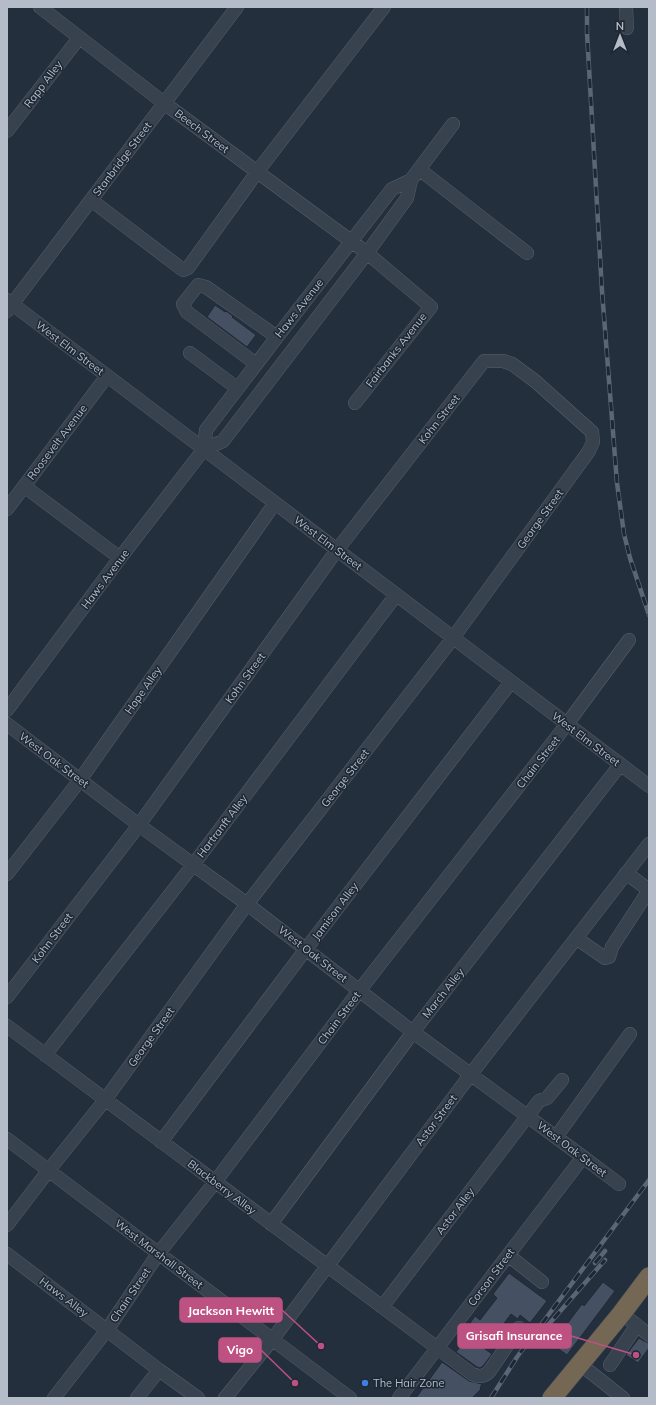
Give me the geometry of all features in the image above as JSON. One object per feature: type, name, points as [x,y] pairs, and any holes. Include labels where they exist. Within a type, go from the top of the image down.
[{"type":"highway","points":[[552,1398],[622,1313],[649,1277]]},
{"type":"street","name":"Beech Street","points":[[40,7],[164,103],[367,253]]},
{"type":"street","points":[[91,200],[183,270],[188,268],[257,172],[384,7]]},
{"type":"street","points":[[626,7],[627,28]]},
{"type":"street","name":"Stanbridge Street","points":[[9,305],[91,200],[233,8]]},
{"type":"street","name":"Rapp Alley","points":[[7,131],[79,38]]},
{"type":"street","name":"Haws Avenue","points":[[7,710],[120,558],[204,449],[223,441],[367,253],[407,198],[411,180],[453,124]]},
{"type":"street","points":[[419,169],[527,253]]},
{"type":"street","name":"Haws Avenue","points":[[204,449],[206,430],[276,337],[392,189],[411,180]]},
{"type":"street","name":"Fairbanks Avenue","points":[[355,403],[431,307],[367,253]]},
{"type":"street","points":[[256,364],[187,312],[183,304],[198,285],[206,287],[276,337]]},
{"type":"street","name":"West Elm Street","points":[[9,305],[107,376],[649,786]]},
{"type":"street","points":[[268,348],[284,361]]},
{"type":"street","points":[[190,352],[237,388]]},
{"type":"street","name":"Kohn Street","points":[[7,997],[139,825],[337,550],[484,360]]},
{"type":"street","name":"George Street","points":[[7,1225],[105,1100],[247,904],[453,638],[589,451],[593,442],[592,432],[535,381],[512,364],[503,361],[484,360]]},
{"type":"street","name":"Roosevelt Avenue","points":[[7,509],[107,376]]},
{"type":"street","points":[[24,486],[120,558]]},
{"type":"street","name":"Hope Alley","points":[[7,874],[80,780],[274,503]]},
{"type":"street","name":"Hartranft Alley","points":[[45,1055],[193,865],[396,595]]},
{"type":"street","name":"Chain Street","points":[[54,1398],[106,1330],[158,1254],[215,1182],[359,991],[567,724],[628,640]]},
{"type":"street","name":"Jamison Alley","points":[[161,1142],[306,949],[511,682]]},
{"type":"street","name":"West Oak Street","points":[[7,724],[139,825],[247,904],[413,1032],[619,1184]]},
{"type":"street","name":"March Alley","points":[[271,1224],[413,1032],[620,765]]},
{"type":"street","name":"Astor Street","points":[[225,1398],[272,1340],[471,1074],[649,844]]},
{"type":"street","points":[[576,938],[605,958],[609,957],[612,947],[649,890],[626,873]]},
{"type":"street","name":"Blackberry Alley","points":[[7,1026],[472,1374],[476,1376],[484,1376],[489,1372],[519,1328]]},
{"type":"street","points":[[556,1137],[630,1034]]},
{"type":"street","name":"Astor Alley","points":[[382,1307],[539,1101],[547,1098],[562,1080]]},
{"type":"street","name":"West Marshall Street","points":[[7,1139],[350,1398]]},
{"type":"street","name":"Corson Street","points":[[399,1398],[583,1156]]},
{"type":"street","name":"Haws Alley","points":[[7,1254],[198,1398]]},
{"type":"street","points":[[508,1255],[542,1282]]},
{"type":"street","points":[[622,1313],[649,1335]]},
{"type":"street","points":[[610,1365],[637,1325]]},
{"type":"street","points":[[580,1364],[624,1398]]},
{"type":"street","points":[[137,1398],[159,1370]]},
{"type":"building","points":[[215,305],[233,316],[232,317],[256,335],[247,347],[207,317]]},
{"type":"building","points":[[509,1273],[547,1301],[530,1323],[520,1315],[518,1319],[511,1314],[485,1349],[492,1354],[480,1368],[456,1352],[469,1335],[464,1332],[475,1316],[480,1320],[497,1298],[493,1294]]},
{"type":"building","points":[[603,1282],[615,1291],[567,1355],[552,1344],[582,1304],[584,1306]]},
{"type":"building","points":[[639,1338],[649,1343],[649,1348],[638,1363],[626,1355]]},
{"type":"building","points":[[442,1362],[469,1381],[482,1384],[481,1389],[472,1398],[416,1398]]},
{"type":"railway","points":[[587,7],[587,33],[602,291],[617,483],[624,534],[630,558],[649,615]]},
{"type":"railway","points":[[491,1398],[517,1357],[649,1180]]},
{"type":"railway","points":[[595,1263],[605,1251]]},
{"type":"railway","points":[[542,1332],[605,1260]]},
{"type":"place","name":"Jackson Hewitt","points":[[321,1346]]},
{"type":"place","name":"Grisafi Insurance","points":[[636,1355]]},
{"type":"place","name":"Vigo","points":[[295,1383]]},
{"type":"place","name":"The Hair Zone","points":[[365,1383]]}]
